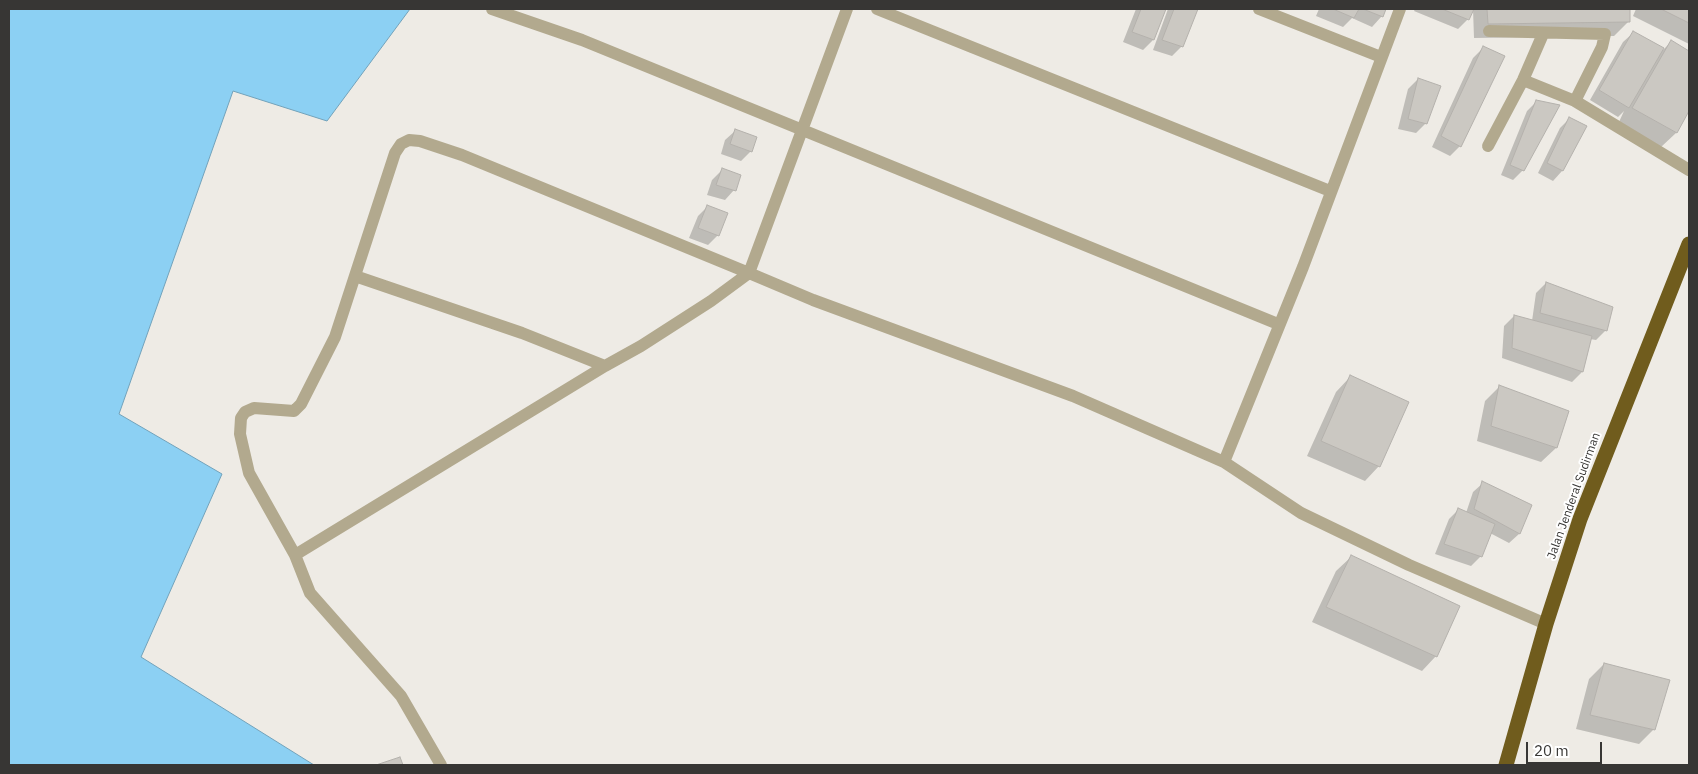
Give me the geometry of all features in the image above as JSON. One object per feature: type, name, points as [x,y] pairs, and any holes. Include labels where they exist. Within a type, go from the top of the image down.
[{"type":"highway","name":"Jalan Jenderal Sudirman","points":[[1506,765],[1546,624],[1580,519],[1689,244]]},
{"type":"street","points":[[492,9],[582,40],[1278,324]]},
{"type":"street","points":[[295,555],[641,346],[711,302],[749,273],[847,9]]},
{"type":"street","points":[[877,9],[1330,191]]},
{"type":"street","points":[[1259,9],[1381,57]]},
{"type":"street","points":[[1224,462],[1278,324],[1303,267],[1400,9]]},
{"type":"street","points":[[1489,31],[1543,34],[1605,34],[1602,47],[1575,101]]},
{"type":"street","points":[[1488,146],[1523,80],[1543,34]]},
{"type":"street","points":[[1523,80],[1575,101],[1689,170]]},
{"type":"street","points":[[441,765],[401,696],[310,594],[295,555],[249,473],[240,434],[241,418],[245,412],[254,408],[294,411],[302,404],[334,337],[395,153],[401,144],[410,140],[420,141],[462,154],[813,300],[1073,396],[1224,462],[1301,513],[1409,565],[1546,624]]},
{"type":"street","points":[[355,276],[522,333],[605,366]]},
{"type":"water","points":[[9,9],[410,9],[327,121],[233,91],[119,414],[222,474],[141,657],[314,765],[9,765]]},
{"type":"building","points":[[1141,9],[1166,9],[1154,40],[1132,32]]},
{"type":"building","points":[[1174,9],[1198,9],[1183,47],[1162,40]]},
{"type":"building","points":[[1333,9],[1359,9],[1354,18]]},
{"type":"building","points":[[1363,9],[1386,9],[1383,17]]},
{"type":"building","points":[[1442,9],[1474,9],[1469,20]]},
{"type":"building","points":[[1487,9],[1630,9],[1630,22],[1488,24]]},
{"type":"building","points":[[1661,9],[1689,9],[1689,23]]},
{"type":"building","points":[[1633,31],[1664,48],[1629,108],[1599,90]]},
{"type":"building","points":[[1671,40],[1689,51],[1689,111],[1677,133],[1632,108]]},
{"type":"building","points":[[1483,46],[1505,56],[1461,147],[1441,136]]},
{"type":"building","points":[[1418,78],[1441,86],[1427,124],[1408,119]]},
{"type":"building","points":[[1536,100],[1560,105],[1524,171],[1510,165]]},
{"type":"building","points":[[1569,117],[1587,126],[1563,171],[1547,163]]},
{"type":"building","points":[[735,129],[757,137],[752,152],[730,144]]},
{"type":"building","points":[[722,168],[741,175],[736,191],[716,185]]},
{"type":"building","points":[[707,205],[728,213],[719,236],[698,228]]},
{"type":"building","points":[[1546,282],[1613,307],[1607,331],[1540,313]]},
{"type":"building","points":[[1514,315],[1592,336],[1583,372],[1512,348]]},
{"type":"building","points":[[1350,375],[1409,402],[1380,467],[1321,441]]},
{"type":"building","points":[[1499,385],[1569,411],[1557,448],[1491,426]]},
{"type":"building","points":[[1482,481],[1532,505],[1520,534],[1474,509]]},
{"type":"building","points":[[1458,508],[1495,524],[1482,557],[1444,544]]},
{"type":"building","points":[[1351,555],[1460,606],[1437,657],[1326,607]]},
{"type":"building","points":[[1604,663],[1670,680],[1655,730],[1590,715]]},
{"type":"building","points":[[400,757],[403,765],[376,765]]}]
